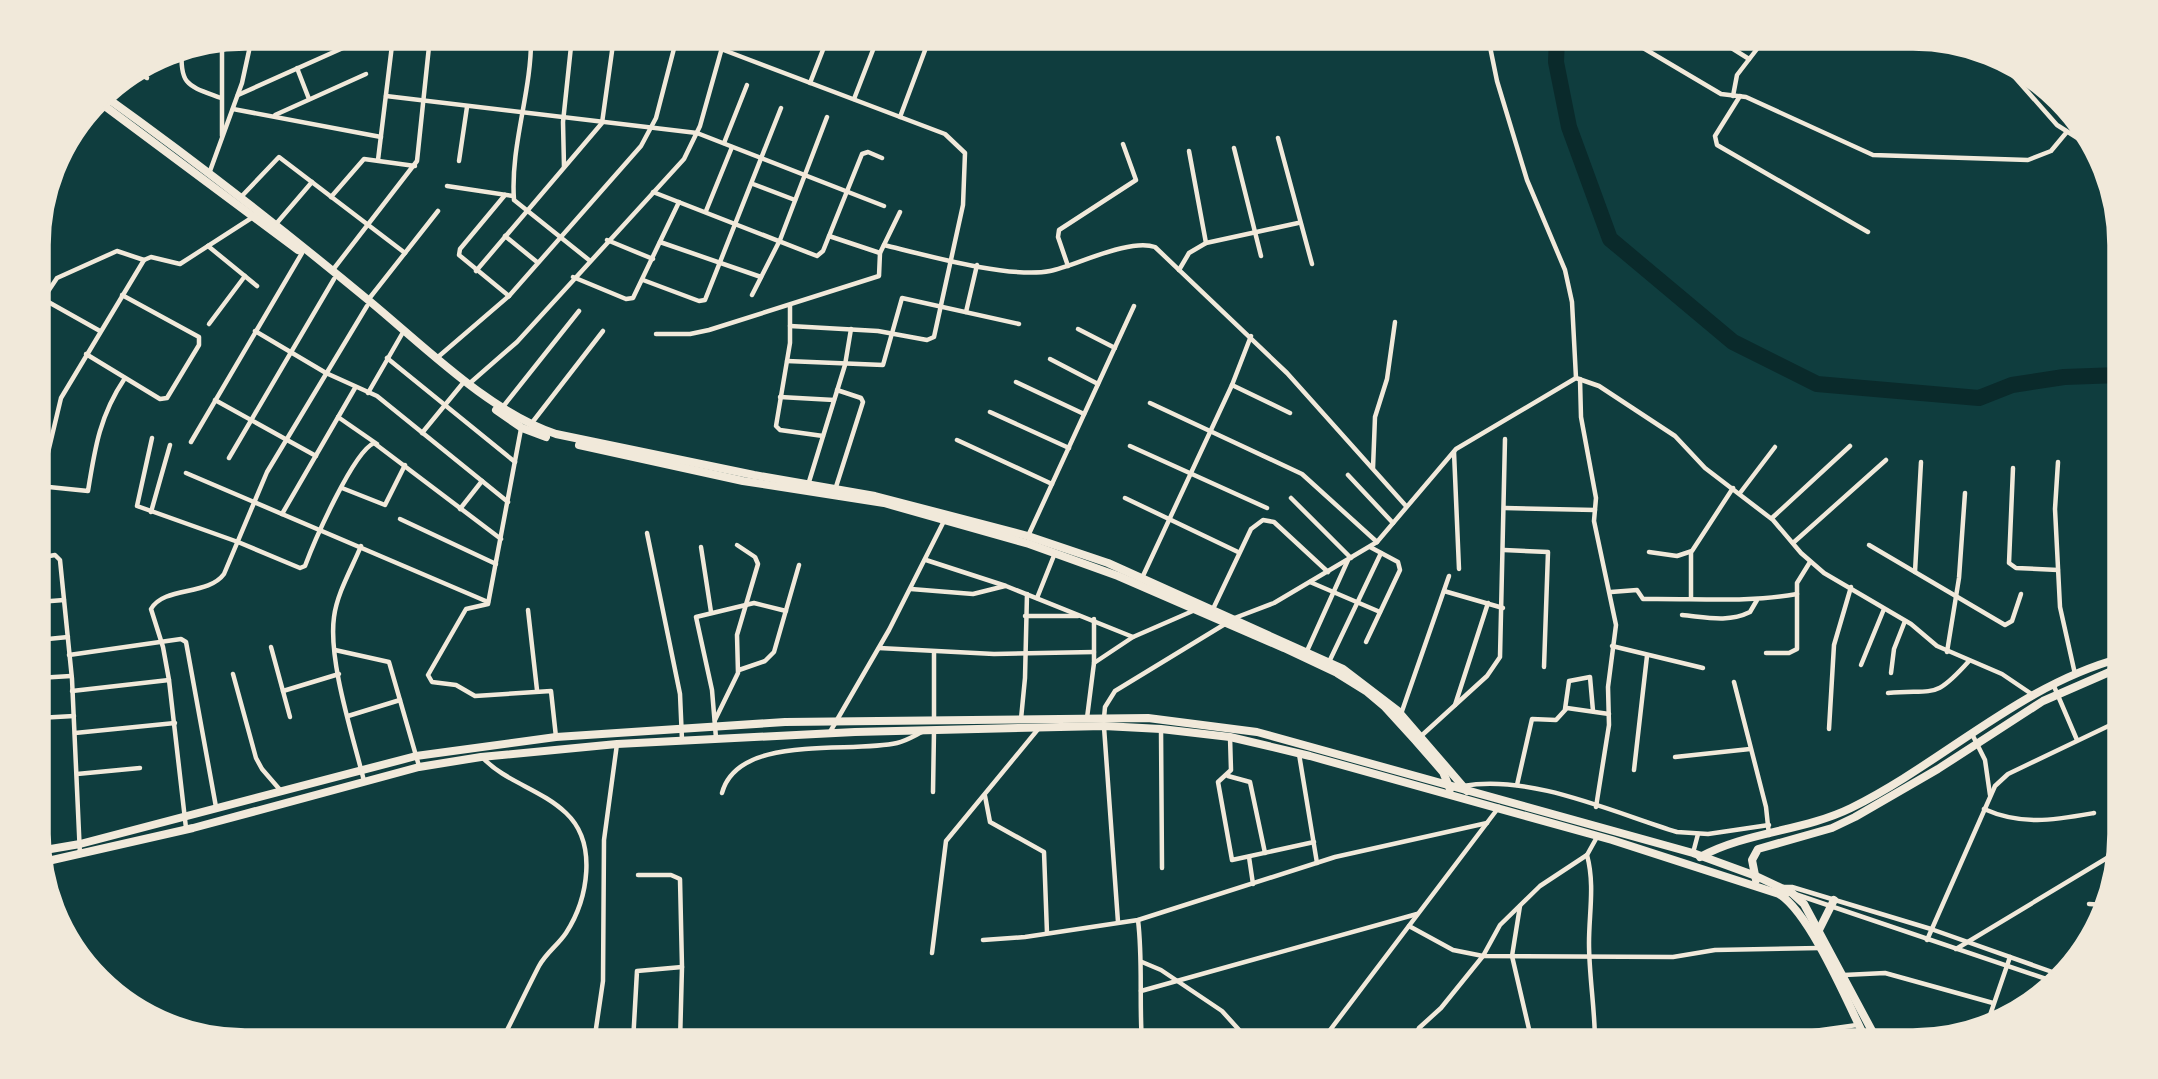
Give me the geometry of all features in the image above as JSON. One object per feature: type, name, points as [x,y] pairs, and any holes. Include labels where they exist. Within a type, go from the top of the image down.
[{"type":"main road","points":[[112,102],[210,171],[333,275],[438,357],[451,371]]},
{"type":"main road","points":[[107,107],[333,275]]},
{"type":"main road","points":[[368,303],[402,334],[526,427],[551,438],[684,468],[885,501],[1028,536],[1142,578],[1213,609],[1230,621],[1337,673],[1366,691],[1385,707],[1443,772],[1452,795]]},
{"type":"main road","points":[[467,383],[526,427],[834,492]]},
{"type":"main road","points":[[910,508],[1055,552],[1329,662],[1377,692],[1401,714],[1468,793]]},
{"type":"main road","points":[[1691,864],[1697,854],[1824,820],[1852,807],[1907,777],[2033,694],[2075,674],[2109,662]]},
{"type":"main road","points":[[1758,886],[1752,859],[1758,849],[1832,828],[1896,795],[2042,702],[2109,672]]},
{"type":"main road","points":[[51,861],[186,830],[419,767],[481,757],[617,744],[829,734],[1021,719],[1087,718],[1230,737],[1452,795],[1468,793]]},
{"type":"main road","points":[[50,849],[216,810],[416,756],[556,737],[715,723],[896,721],[931,727],[1039,727],[1104,722],[1200,722],[1257,732],[1450,785],[1598,836],[1768,889],[1792,893],[1804,904],[1819,930],[1861,1030]]},
{"type":"main road","points":[[1501,804],[1697,854],[1755,876],[1781,891],[1844,975],[1872,1030]]},
{"type":"main road","points":[[1819,930],[1833,903]]},
{"type":"street","points":[[210,171],[238,95],[249,49]]},
{"type":"street","points":[[238,95],[339,49]]},
{"type":"street","points":[[378,160],[393,49]]},
{"type":"street","points":[[229,458],[333,275],[415,166],[425,102],[429,49]]},
{"type":"street","points":[[513,196],[531,49]]},
{"type":"street","points":[[564,167],[564,118],[571,49]]},
{"type":"street","points":[[476,271],[602,123],[612,49]]},
{"type":"street","points":[[438,357],[509,296],[641,146],[652,128],[674,49]]},
{"type":"street","points":[[422,433],[467,383],[517,342],[607,240],[684,159],[697,133],[721,49],[945,134],[965,153],[963,205],[953,261],[936,332],[931,339],[851,329],[790,326]]},
{"type":"street","points":[[810,82],[823,49]]},
{"type":"street","points":[[854,99],[873,49]]},
{"type":"street","points":[[900,117],[926,49]]},
{"type":"street","points":[[1490,49],[1497,81],[1527,180],[1565,270],[1572,302],[1581,417],[1596,498],[1598,543],[1611,592],[1615,625],[1609,714],[1596,807]]},
{"type":"street","points":[[1645,49],[1712,89],[1740,96],[1852,147],[1892,157],[1946,155],[2028,160],[2051,151],[2066,133]]},
{"type":"street","points":[[1733,49],[1749,59]]},
{"type":"street","points":[[1733,96],[1737,75],[1755,49]]},
{"type":"street","points":[[222,51],[222,140]]},
{"type":"street","points":[[181,59],[180,73],[190,87],[221,98]]},
{"type":"street","points":[[297,68],[309,99]]},
{"type":"street","points":[[274,115],[366,74]]},
{"type":"street","points":[[2017,79],[2066,133],[2077,139]]},
{"type":"street","points":[[724,143],[747,85]]},
{"type":"street","points":[[386,96],[697,133],[884,206]]},
{"type":"street","points":[[1740,96],[1715,136],[1717,145],[1868,232]]},
{"type":"street","points":[[459,161],[467,107]]},
{"type":"street","points":[[643,281],[702,301],[708,296],[781,108]]},
{"type":"street","points":[[233,109],[381,137]]},
{"type":"street","points":[[752,295],[780,240],[827,117]]},
{"type":"street","points":[[1278,138],[1298,223],[1312,264]]},
{"type":"street","points":[[1068,266],[1058,237],[1059,230],[1136,180],[1123,144]]},
{"type":"street","points":[[706,211],[732,147]]},
{"type":"street","points":[[1234,148],[1261,256]]},
{"type":"street","points":[[1188,151],[1206,243]]},
{"type":"street","points":[[653,192],[817,256],[823,251],[862,154],[868,152],[882,158]]},
{"type":"street","points":[[242,197],[276,157],[282,158],[405,253]]},
{"type":"street","points":[[331,197],[361,161],[378,160],[415,166]]},
{"type":"street","points":[[276,225],[312,182]]},
{"type":"street","points":[[753,184],[795,200]]},
{"type":"street","points":[[447,186],[513,196],[525,211],[589,260]]},
{"type":"street","points":[[505,195],[460,249],[460,258],[509,296]]},
{"type":"street","points":[[573,278],[630,300],[643,281],[679,202]]},
{"type":"street","points":[[186,830],[169,680],[161,642],[151,615],[153,604],[220,579],[286,439],[368,303],[438,211]]},
{"type":"street","points":[[656,334],[690,334],[879,276],[880,253],[900,212]]},
{"type":"street","points":[[49,446],[61,398],[144,260],[151,257],[177,265],[254,216]]},
{"type":"street","points":[[1179,270],[1189,253],[1206,243],[1298,223]]},
{"type":"street","points":[[505,236],[537,262]]},
{"type":"street","points":[[829,236],[880,253]]},
{"type":"street","points":[[607,240],[653,258]]},
{"type":"street","points":[[660,242],[761,277]]},
{"type":"street","points":[[884,245],[953,261],[1031,272],[1068,266],[1142,244],[1155,247],[1251,336],[1406,506]]},
{"type":"street","points":[[208,246],[257,286]]},
{"type":"street","points":[[49,290],[57,278],[109,254],[121,251],[144,260]]},
{"type":"street","points":[[191,442],[302,253]]},
{"type":"street","points":[[966,312],[977,265]]},
{"type":"street","points":[[209,324],[245,276]]},
{"type":"street","points":[[86,354],[166,400],[200,341],[196,334],[122,295]]},
{"type":"street","points":[[787,361],[883,365],[902,298],[1018,324]]},
{"type":"street","points":[[49,302],[100,331]]},
{"type":"street","points":[[790,305],[787,361],[777,429],[823,436]]},
{"type":"street","points":[[1028,536],[1134,306]]},
{"type":"street","points":[[502,408],[579,311]]},
{"type":"street","points":[[1373,468],[1374,417],[1387,379],[1395,322]]},
{"type":"street","points":[[807,485],[845,365],[851,329]]},
{"type":"street","points":[[1079,329],[1115,348]]},
{"type":"street","points":[[256,331],[326,373],[377,396],[508,502]]},
{"type":"street","points":[[488,602],[516,463],[526,427],[603,331]]},
{"type":"street","points":[[368,393],[402,334]]},
{"type":"street","points":[[1142,578],[1232,384],[1251,336]]},
{"type":"street","points":[[387,358],[516,463]]},
{"type":"street","points":[[1050,359],[1098,384]]},
{"type":"street","points":[[49,488],[84,493],[88,491],[100,423],[108,403],[125,378]]},
{"type":"street","points":[[1118,922],[1104,722],[1105,707],[1115,691],[1230,621],[1274,603],[1370,547],[1454,452],[1510,415],[1578,379],[1598,386],[1662,426],[1705,468],[1772,518],[1810,562],[1905,621],[1947,652],[2002,674],[2042,702]]},
{"type":"street","points":[[1016,382],[1084,414]]},
{"type":"street","points":[[1232,384],[1290,413]]},
{"type":"street","points":[[282,514],[355,388]]},
{"type":"street","points":[[834,492],[863,402],[861,398],[837,390]]},
{"type":"street","points":[[780,397],[834,400]]},
{"type":"street","points":[[215,400],[316,456]]},
{"type":"street","points":[[1150,403],[1302,474],[1377,542]]},
{"type":"street","points":[[990,412],[1069,448]]},
{"type":"street","points":[[338,417],[378,444],[501,538]]},
{"type":"street","points":[[152,438],[136,503],[139,508],[238,542],[302,569],[319,528],[342,488],[367,447],[378,444]]},
{"type":"street","points":[[1420,737],[1487,676],[1500,657],[1505,439]]},
{"type":"street","points":[[957,440],[1052,484]]},
{"type":"street","points":[[151,512],[170,445]]},
{"type":"street","points":[[1130,446],[1267,508]]},
{"type":"street","points":[[1740,493],[1774,446]]},
{"type":"street","points":[[1772,518],[1850,446]]},
{"type":"street","points":[[1454,452],[1459,569]]},
{"type":"street","points":[[1793,543],[1886,460]]},
{"type":"street","points":[[1915,572],[1922,462]]},
{"type":"street","points":[[2058,462],[2056,509],[2060,607],[2075,674]]},
{"type":"street","points":[[342,488],[385,505],[405,465]]},
{"type":"street","points":[[2012,468],[2009,563],[2016,568],[2058,570]]},
{"type":"street","points":[[186,473],[488,602]]},
{"type":"street","points":[[1348,475],[1393,523]]},
{"type":"street","points":[[460,509],[482,481]]},
{"type":"street","points":[[1691,598],[1691,552],[1733,488]]},
{"type":"street","points":[[1947,652],[1957,597],[1965,493]]},
{"type":"street","points":[[1125,498],[1238,552]]},
{"type":"street","points":[[1291,498],[1350,559]]},
{"type":"street","points":[[1505,508],[1595,510]]},
{"type":"street","points":[[400,519],[496,564]]},
{"type":"street","points":[[829,734],[911,589],[944,520]]},
{"type":"street","points":[[1213,609],[1251,529],[1267,520],[1275,523],[1310,552],[1328,572]]},
{"type":"street","points":[[648,533],[680,695],[682,741]]},
{"type":"street","points":[[715,723],[738,670],[737,635],[757,560],[737,545]]},
{"type":"street","points":[[1869,545],[2008,625],[2021,594]]},
{"type":"street","points":[[361,546],[334,614],[339,674],[364,781]]},
{"type":"street","points":[[701,547],[711,612]]},
{"type":"street","points":[[1366,642],[1400,570],[1398,562],[1370,547]]},
{"type":"street","points":[[1504,550],[1548,552],[1544,667]]},
{"type":"street","points":[[1037,598],[1055,552]]},
{"type":"street","points":[[1649,552],[1677,556],[1691,552]]},
{"type":"street","points":[[1329,662],[1381,553]]},
{"type":"street","points":[[49,556],[55,555],[60,560],[68,637],[80,855]]},
{"type":"street","points":[[1307,651],[1350,559]]},
{"type":"street","points":[[926,560],[1006,586],[1094,619],[1133,637]]},
{"type":"street","points":[[1766,653],[1789,653],[1797,649],[1797,583],[1810,562]]},
{"type":"street","points":[[738,670],[769,658],[799,565]]},
{"type":"street","points":[[1401,714],[1449,576]]},
{"type":"street","points":[[1310,582],[1380,612]]},
{"type":"street","points":[[911,589],[973,594],[1006,586]]},
{"type":"street","points":[[1829,729],[1834,645],[1851,587]]},
{"type":"street","points":[[1611,592],[1637,590],[1643,599],[1742,597],[1757,600],[1797,594]]},
{"type":"street","points":[[1444,591],[1503,608]]},
{"type":"street","points":[[1021,719],[1027,594]]},
{"type":"street","points":[[49,601],[64,600]]},
{"type":"street","points":[[1682,615],[1713,620],[1736,618],[1750,612],[1757,600]]},
{"type":"street","points":[[488,602],[466,609],[428,672],[428,678],[438,684],[456,685],[475,696],[549,690],[552,693],[556,737]]},
{"type":"street","points":[[1455,705],[1488,603]]},
{"type":"street","points":[[718,739],[712,690],[696,620],[698,615],[746,604],[786,611]]},
{"type":"street","points":[[528,610],[537,690]]},
{"type":"street","points":[[1094,663],[1133,637],[1196,610]]},
{"type":"street","points":[[1861,665],[1884,610]]},
{"type":"street","points":[[1025,616],[1082,615]]},
{"type":"street","points":[[1087,718],[1094,663],[1094,619]]},
{"type":"street","points":[[1891,673],[1894,649],[1905,621]]},
{"type":"street","points":[[49,639],[68,637]]},
{"type":"street","points":[[69,655],[181,639],[188,647],[216,790],[216,810]]},
{"type":"street","points":[[1612,646],[1703,668]]},
{"type":"street","points":[[271,647],[289,716]]},
{"type":"street","points":[[879,648],[934,652],[1094,652]]},
{"type":"street","points":[[335,650],[388,662],[419,767]]},
{"type":"street","points":[[933,792],[931,727],[934,652]]},
{"type":"street","points":[[1634,770],[1647,656]]},
{"type":"street","points":[[1888,693],[1927,694],[1940,689],[1969,661]]},
{"type":"street","points":[[233,674],[256,758],[281,791]]},
{"type":"street","points":[[283,691],[339,674]]},
{"type":"street","points":[[49,677],[71,676]]},
{"type":"street","points":[[1517,785],[1530,721],[1535,718],[1556,720],[1565,709],[1569,681],[1590,677],[1593,711]]},
{"type":"street","points":[[72,691],[169,680]]},
{"type":"street","points":[[1734,682],[1769,825],[1769,836]]},
{"type":"street","points":[[2053,684],[2077,740]]},
{"type":"street","points":[[348,716],[400,700]]},
{"type":"street","points":[[1565,709],[1609,714]]},
{"type":"street","points":[[49,717],[74,716]]},
{"type":"street","points":[[75,733],[175,723]]},
{"type":"street","points":[[1927,940],[1990,796],[2008,774],[2109,725]]},
{"type":"street","points":[[722,793],[732,773],[754,758],[776,753],[897,743],[931,727]]},
{"type":"street","points":[[932,953],[944,848],[955,830],[1039,727]]},
{"type":"street","points":[[1161,729],[1162,867]]},
{"type":"street","points":[[1972,734],[1987,767],[1990,796]]},
{"type":"street","points":[[1230,737],[1231,770],[1218,782],[1230,858],[1234,860],[1314,842]]},
{"type":"street","points":[[596,1030],[603,981],[604,840],[617,744]]},
{"type":"street","points":[[1675,757],[1751,749]]},
{"type":"street","points":[[1299,753],[1317,863]]},
{"type":"street","points":[[481,757],[494,770],[542,795],[567,814],[586,851],[586,879],[579,909],[565,935],[540,966],[506,1030]]},
{"type":"street","points":[[77,774],[140,768]]},
{"type":"street","points":[[1227,776],[1250,782],[1265,853]]},
{"type":"street","points":[[1468,793],[1483,783],[1517,785],[1677,832],[1698,834],[1769,825]]},
{"type":"street","points":[[985,795],[986,815],[990,822],[1044,852],[1048,933]]},
{"type":"street","points":[[1330,1030],[1501,804]]},
{"type":"street","points":[[1984,809],[2011,820],[2034,822],[2094,813]]},
{"type":"street","points":[[983,940],[1138,920],[1317,863],[1440,831],[1487,823]]},
{"type":"street","points":[[1697,854],[1698,834]]},
{"type":"street","points":[[1418,1030],[1441,1009],[1483,956],[1500,925],[1552,876],[1587,855],[1598,836]]},
{"type":"street","points":[[1587,855],[1592,888],[1591,956],[1594,1030]]},
{"type":"street","points":[[1249,857],[1253,884]]},
{"type":"street","points":[[1956,950],[2107,858]]},
{"type":"street","points":[[638,875],[671,874],[680,879],[680,1030]]},
{"type":"street","points":[[1781,891],[1792,887],[1927,940],[2044,978]]},
{"type":"street","points":[[1792,893],[1931,929],[2051,972]]},
{"type":"street","points":[[2089,904],[2096,904]]},
{"type":"street","points":[[1520,905],[1512,956],[1529,1030]]},
{"type":"street","points":[[1141,991],[1418,914]]},
{"type":"street","points":[[1138,920],[1142,962],[1142,1030]]},
{"type":"street","points":[[1409,926],[1453,950],[1483,956],[1673,957],[1715,950],[1824,947]]},
{"type":"street","points":[[1990,1014],[2010,957]]},
{"type":"street","points":[[1142,962],[1222,1011],[1239,1030]]},
{"type":"street","points":[[633,1030],[637,971],[682,967]]},
{"type":"street","points":[[1844,975],[1867,971],[1885,973],[1993,1003]]},
{"type":"street","points":[[1822,1030],[1858,1025]]},
{"type":"waterway","points":[[1557,49],[1556,62],[1569,127],[1610,239],[1733,342],[1817,384],[1979,398],[2012,385],[2064,377],[2109,375]]}]
